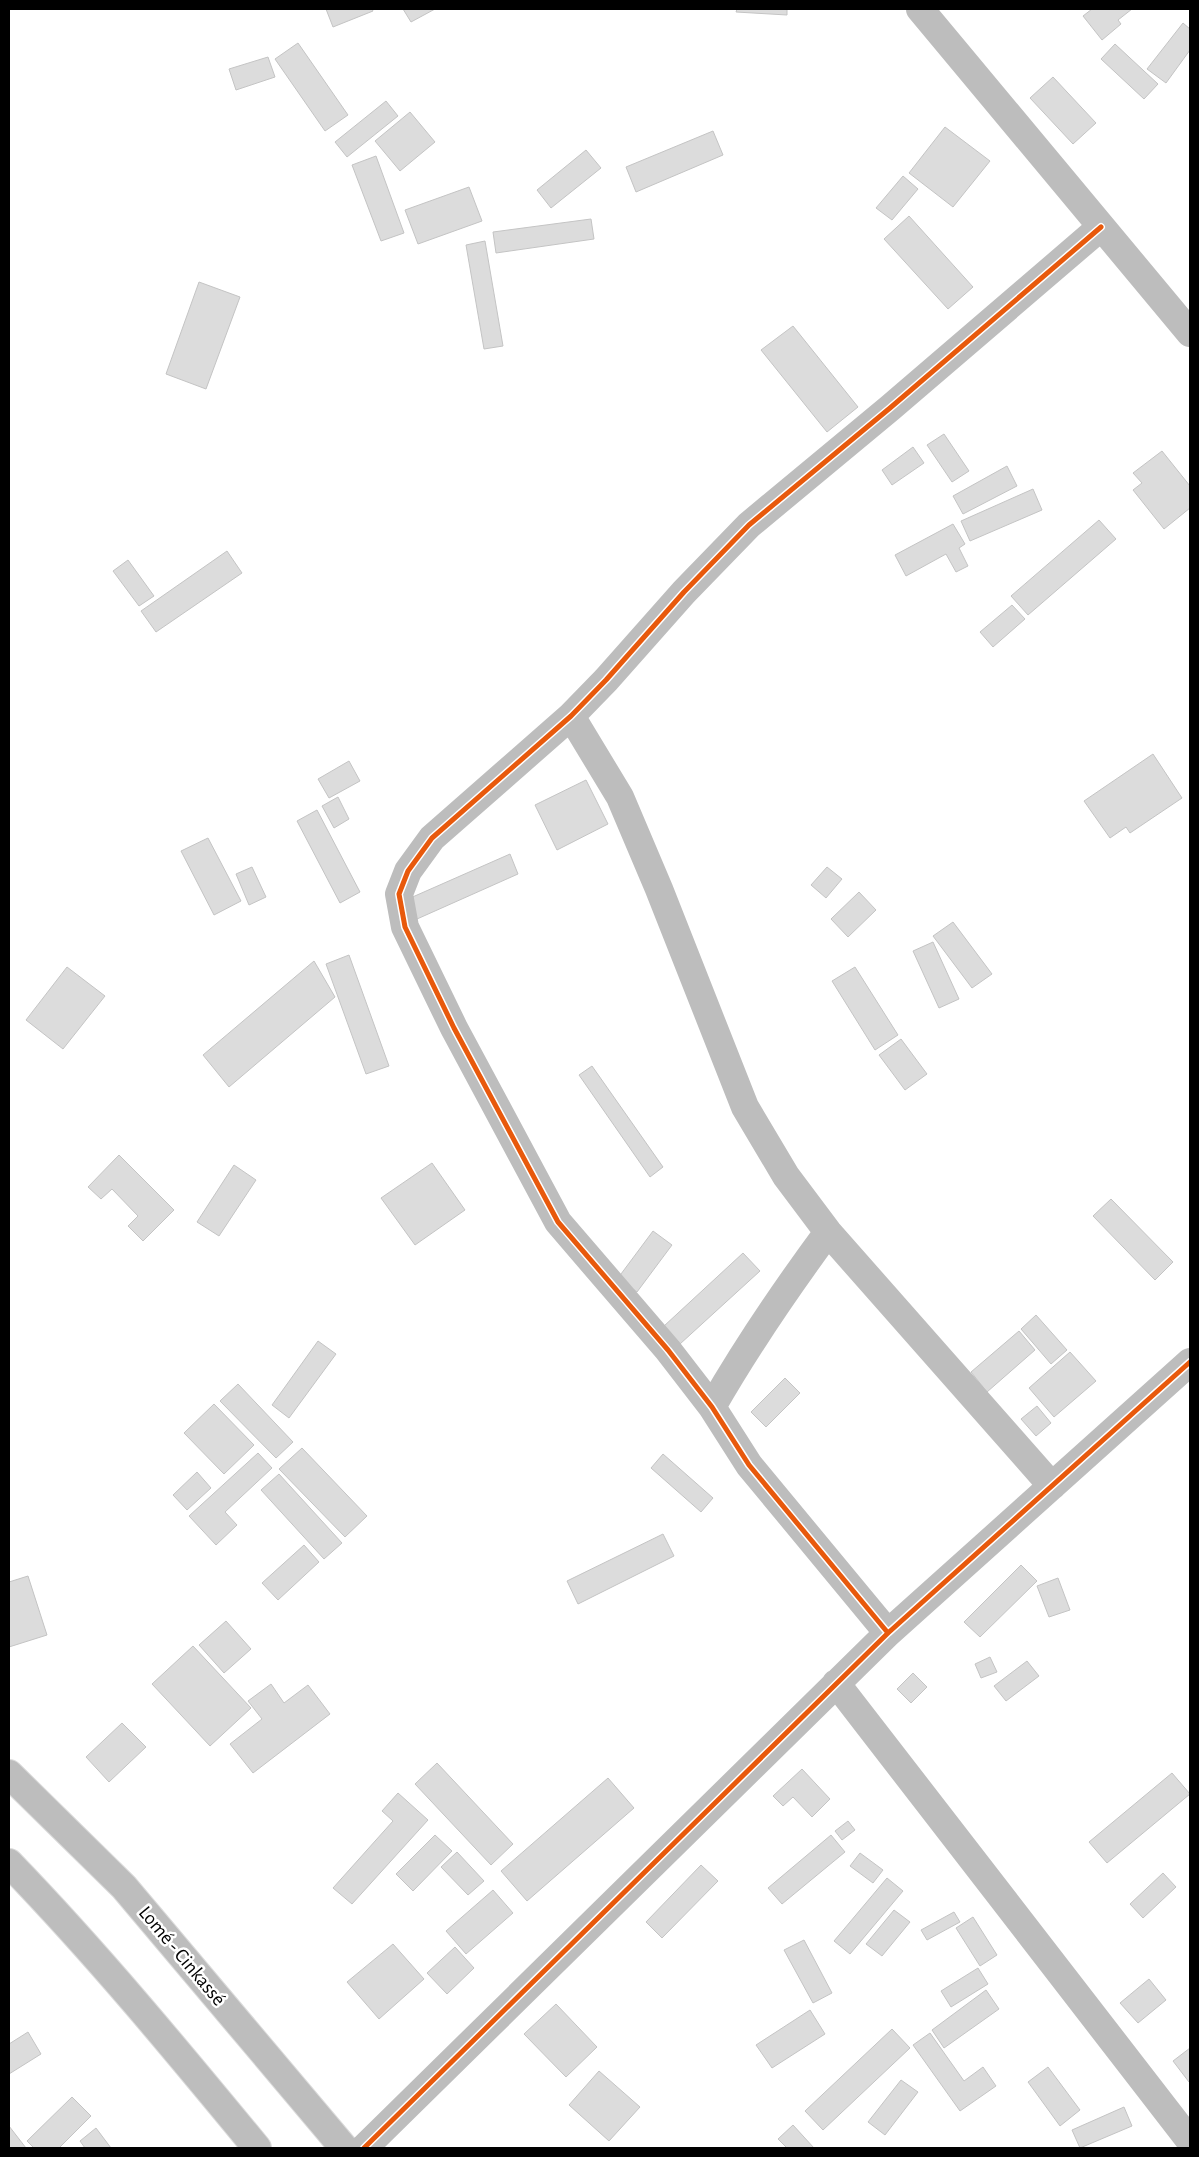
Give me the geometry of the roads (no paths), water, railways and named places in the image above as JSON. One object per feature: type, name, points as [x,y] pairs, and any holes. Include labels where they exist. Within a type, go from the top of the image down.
[{"type":"main road","points":[[920,9],[1190,333]]},
{"type":"main road","points":[[888,1633],[749,1466],[712,1407],[668,1350],[558,1222],[454,1028],[405,927],[398,894],[408,871],[432,838],[571,716],[606,680],[684,592],[749,525],[890,408],[1102,227]]},
{"type":"main road","points":[[571,716],[620,797],[746,1107],[786,1176],[828,1232],[1052,1486]]},
{"type":"main road","points":[[712,1407],[763,1323],[828,1232]]},
{"type":"main road","points":[[364,2148],[888,1633],[1190,1362]]},
{"type":"main road","points":[[836,1683],[1190,2141]]},
{"type":"main road","name":"Lomé - Cinkassé","points":[[9,1774],[124,1887],[344,2148]]},
{"type":"main road","points":[[9,1863],[66,1922],[161,2031],[258,2148]]}]
